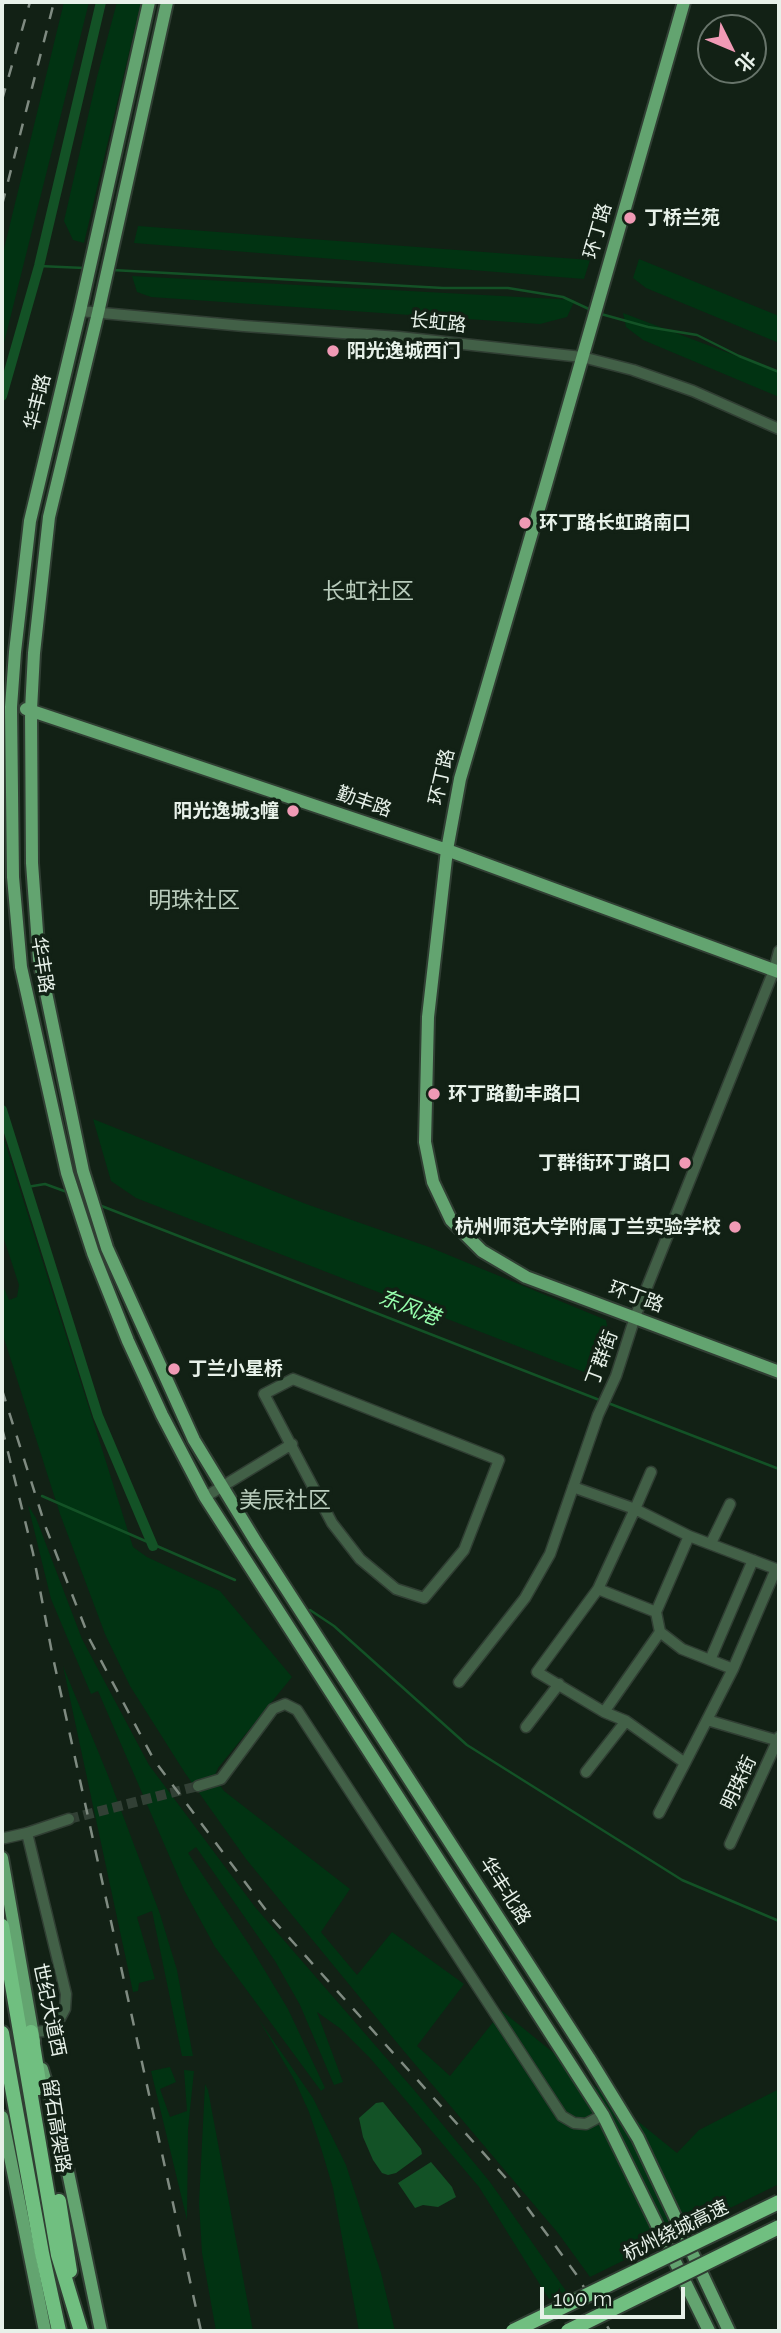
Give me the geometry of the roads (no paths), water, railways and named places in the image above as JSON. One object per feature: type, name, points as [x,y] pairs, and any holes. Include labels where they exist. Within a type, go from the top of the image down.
[{"type":"highway","name":"留石高架路","points":[[2,1926],[58,2255],[80,2329]]},
{"type":"highway","points":[[31,2032],[80,2329]]},
{"type":"highway","name":"留石高架路","points":[[2,2033],[59,2331]]},
{"type":"highway","name":"杭州绕城高速","points":[[513,2331],[779,2202]]},
{"type":"highway","points":[[568,2331],[779,2227]]},
{"type":"main road","name":"华丰路","points":[[149,2],[30,521],[20,594],[11,707],[13,877],[21,967],[67,1173],[77,1206],[128,1341],[162,1415],[205,1497]]},
{"type":"main road","name":"华丰路","points":[[167,2],[98,313],[48,517],[31,710],[32,863],[39,959],[83,1171],[107,1248],[194,1440],[222,1486]]},
{"type":"main road","name":"环丁路","points":[[684,2],[460,779],[447,850],[428,1017],[425,1142],[433,1182],[451,1220],[482,1251],[526,1277],[779,1371]]},
{"type":"main road","name":"勤丰路","points":[[11,707],[31,710],[447,850],[777,971]]},
{"type":"main road","name":"华丰北路","points":[[222,1486],[632,2128],[729,2331]]},
{"type":"main road","name":"华丰北路","points":[[205,1497],[603,2115],[709,2331]]},
{"type":"main road","name":"世纪大道西","points":[[2,1858],[31,2032],[58,2124],[101,2331]]},
{"type":"main road","points":[[2,2117],[45,2331]]},
{"type":"street","name":"长虹路","points":[[80,311],[399,337],[582,357],[633,369],[693,391],[779,429]]},
{"type":"street","name":"丁群街","points":[[459,1682],[525,1598],[550,1554],[635,1317],[777,971],[779,951]]},
{"type":"street","points":[[293,1379],[499,1460],[464,1550],[424,1598],[396,1589],[360,1559],[332,1523],[292,1444],[264,1394],[293,1379]]},
{"type":"street","points":[[205,1497],[292,1444]]},
{"type":"street","points":[[651,1472],[598,1589],[537,1671],[604,1712],[626,1721],[685,1763]]},
{"type":"street","points":[[573,1487],[635,1509],[689,1536],[753,1560],[778,1566],[733,1669],[659,1813]]},
{"type":"street","points":[[711,1543],[730,1504]]},
{"type":"street","points":[[689,1536],[656,1612],[660,1632],[682,1649],[733,1669]]},
{"type":"street","points":[[710,1660],[753,1560]]},
{"type":"street","points":[[598,1589],[656,1612]]},
{"type":"street","points":[[604,1712],[660,1632]]},
{"type":"street","points":[[526,1727],[559,1684]]},
{"type":"street","points":[[198,1786],[221,1779],[273,1709],[285,1704],[297,1710],[562,2116],[573,2123],[586,2124],[603,2115]]},
{"type":"street","points":[[707,1720],[779,1740]]},
{"type":"street","points":[[586,1772],[626,1721]]},
{"type":"street","name":"明珠街","points":[[730,1844],[779,1740]]},
{"type":"street","points":[[5,1838],[69,1819]]},
{"type":"street","points":[[27,1833],[66,1994],[65,2009],[58,2022],[46,2031],[31,2032]]},
{"type":"waterway","points":[[2,396],[39,266],[101,2]]},
{"type":"waterway","points":[[39,266],[84,268]]},
{"type":"waterway","points":[[112,270],[443,288],[508,288],[563,297],[591,310]]},
{"type":"waterway","points":[[601,314],[648,327],[697,335],[779,372]]},
{"type":"waterway","points":[[2,1110],[98,1416],[153,1546]]},
{"type":"waterway","name":"东风港","points":[[27,1187],[45,1184],[67,1192]]},
{"type":"waterway","name":"东风港","points":[[99,1205],[602,1401]]},
{"type":"waterway","name":"东风港","points":[[608,1403],[779,1469]]},
{"type":"waterway","points":[[42,1496],[235,1580]]},
{"type":"waterway","points":[[310,1610],[334,1626],[467,1745],[682,1880],[779,1921]]},
{"type":"tunnel","points":[[69,1819],[198,1786]]},
{"type":"railway","points":[[2,7],[4,2]]},
{"type":"railway","points":[[2,100],[30,2]]},
{"type":"railway","points":[[2,205],[54,2]]},
{"type":"railway","points":[[2,1390],[46,1528],[90,1640],[154,1760],[274,1921],[505,2177],[576,2274],[610,2331]]},
{"type":"railway","points":[[2,1428],[33,1553],[52,1653],[201,2331]]},
{"type":"place","name":"丁桥兰苑","points":[[630,218]]},
{"type":"place","name":"阳光逸城西门","points":[[333,351]]},
{"type":"place","name":"环丁路长虹路南口","points":[[525,523]]},
{"type":"place","name":"阳光逸城3幢","points":[[293,811]]},
{"type":"place","name":"环丁路勤丰路口","points":[[434,1094]]},
{"type":"place","name":"丁群街环丁路口","points":[[685,1163]]},
{"type":"place","name":"杭州师范大学附属丁兰实验学校","points":[[735,1227]]},
{"type":"place","name":"丁兰小星桥","points":[[174,1369]]},
{"type":"district","name":"长虹社区","points":[[368,592]]},
{"type":"district","name":"明珠社区","points":[[194,901]]},
{"type":"district","name":"美辰社区","points":[[285,1501]]}]
